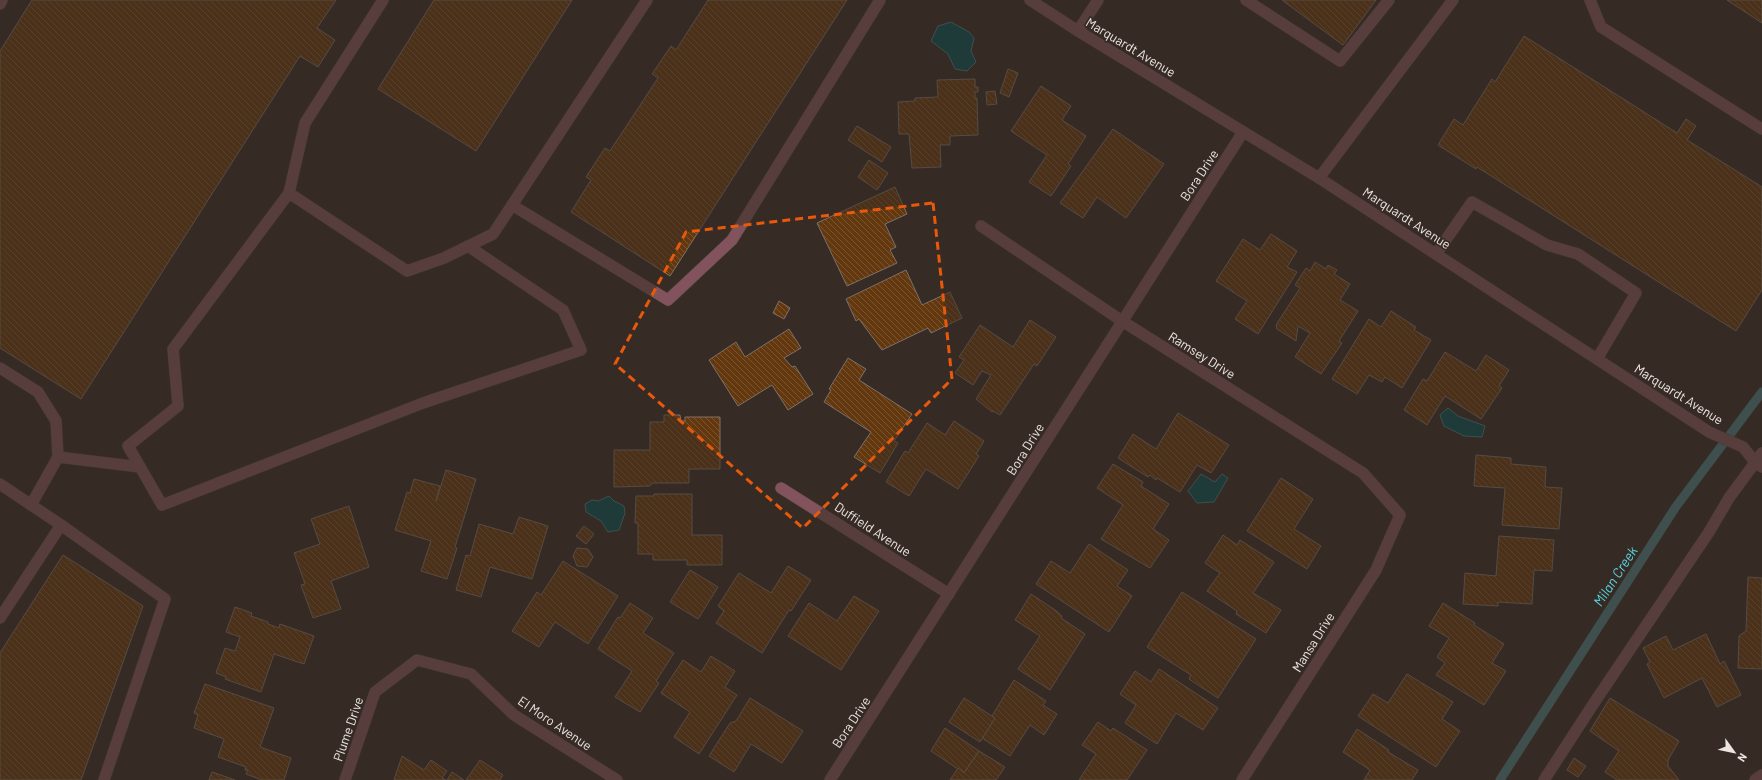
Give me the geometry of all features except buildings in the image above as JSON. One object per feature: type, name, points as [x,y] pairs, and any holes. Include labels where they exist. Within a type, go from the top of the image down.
[{"type":"street","points":[[0,4],[2,0]]},
{"type":"street","points":[[383,0],[305,124],[289,193],[173,349],[178,406],[128,446],[162,505],[423,403],[581,350],[563,310],[468,246]]},
{"type":"street","points":[[289,193],[407,271],[444,258],[493,234],[647,0]]},
{"type":"street","points":[[512,205],[668,300],[732,240],[880,0]]},
{"type":"street","name":"Marquardt Avenue","points":[[1030,0],[1078,31],[1319,178],[1709,432],[1743,447],[1759,464]]},
{"type":"street","points":[[1078,31],[1098,0]]},
{"type":"street","points":[[1246,0],[1340,61],[1389,0]]},
{"type":"street","points":[[1319,178],[1453,0]]},
{"type":"street","points":[[1590,0],[1601,27],[1762,129]]},
{"type":"street","name":"Bora Drive","points":[[830,780],[1243,132]]},
{"type":"street","points":[[1436,254],[1472,202],[1547,245],[1578,254],[1636,293],[1597,359]]},
{"type":"street","name":"Ramsey Drive","points":[[981,226],[1122,321],[1362,473],[1400,515]]},
{"type":"street","points":[[0,368],[38,392],[56,421],[58,457],[32,505]]},
{"type":"street","points":[[1544,780],[1709,532],[1728,498],[1759,464],[1762,452]]},
{"type":"street","points":[[58,457],[140,467]]},
{"type":"street","points":[[0,484],[61,525],[165,599],[104,780]]},
{"type":"street","name":"Duffield Avenue","points":[[781,488],[949,594]]},
{"type":"street","name":"Mansa Drive","points":[[1242,780],[1376,570],[1400,515]]},
{"type":"street","points":[[0,618],[61,525]]},
{"type":"street","name":"Plume Drive","points":[[345,780],[375,692],[417,660]]},
{"type":"street","name":"El Moro Avenue","points":[[417,660],[471,674],[514,715],[617,780]]},
{"type":"street","points":[[1755,780],[1762,776]]},
{"type":"highlighted area","points":[[933,203],[952,379],[803,528],[615,364],[686,232]]},
{"type":"water","points":[[951,22],[969,32],[974,38],[971,51],[976,62],[967,71],[955,69],[948,54],[931,41],[938,26]]},
{"type":"water","points":[[1448,408],[1458,416],[1485,426],[1482,437],[1464,436],[1444,426],[1440,415]]},
{"type":"water","points":[[1201,474],[1215,482],[1222,474],[1228,478],[1214,502],[1197,503],[1188,491]]},
{"type":"water","points":[[609,496],[614,501],[624,506],[625,513],[619,530],[608,532],[601,521],[586,512],[585,504],[592,500],[598,501]]},
{"type":"waterway","name":"Milan Creek","points":[[1500,780],[1675,508],[1762,392]]}]
